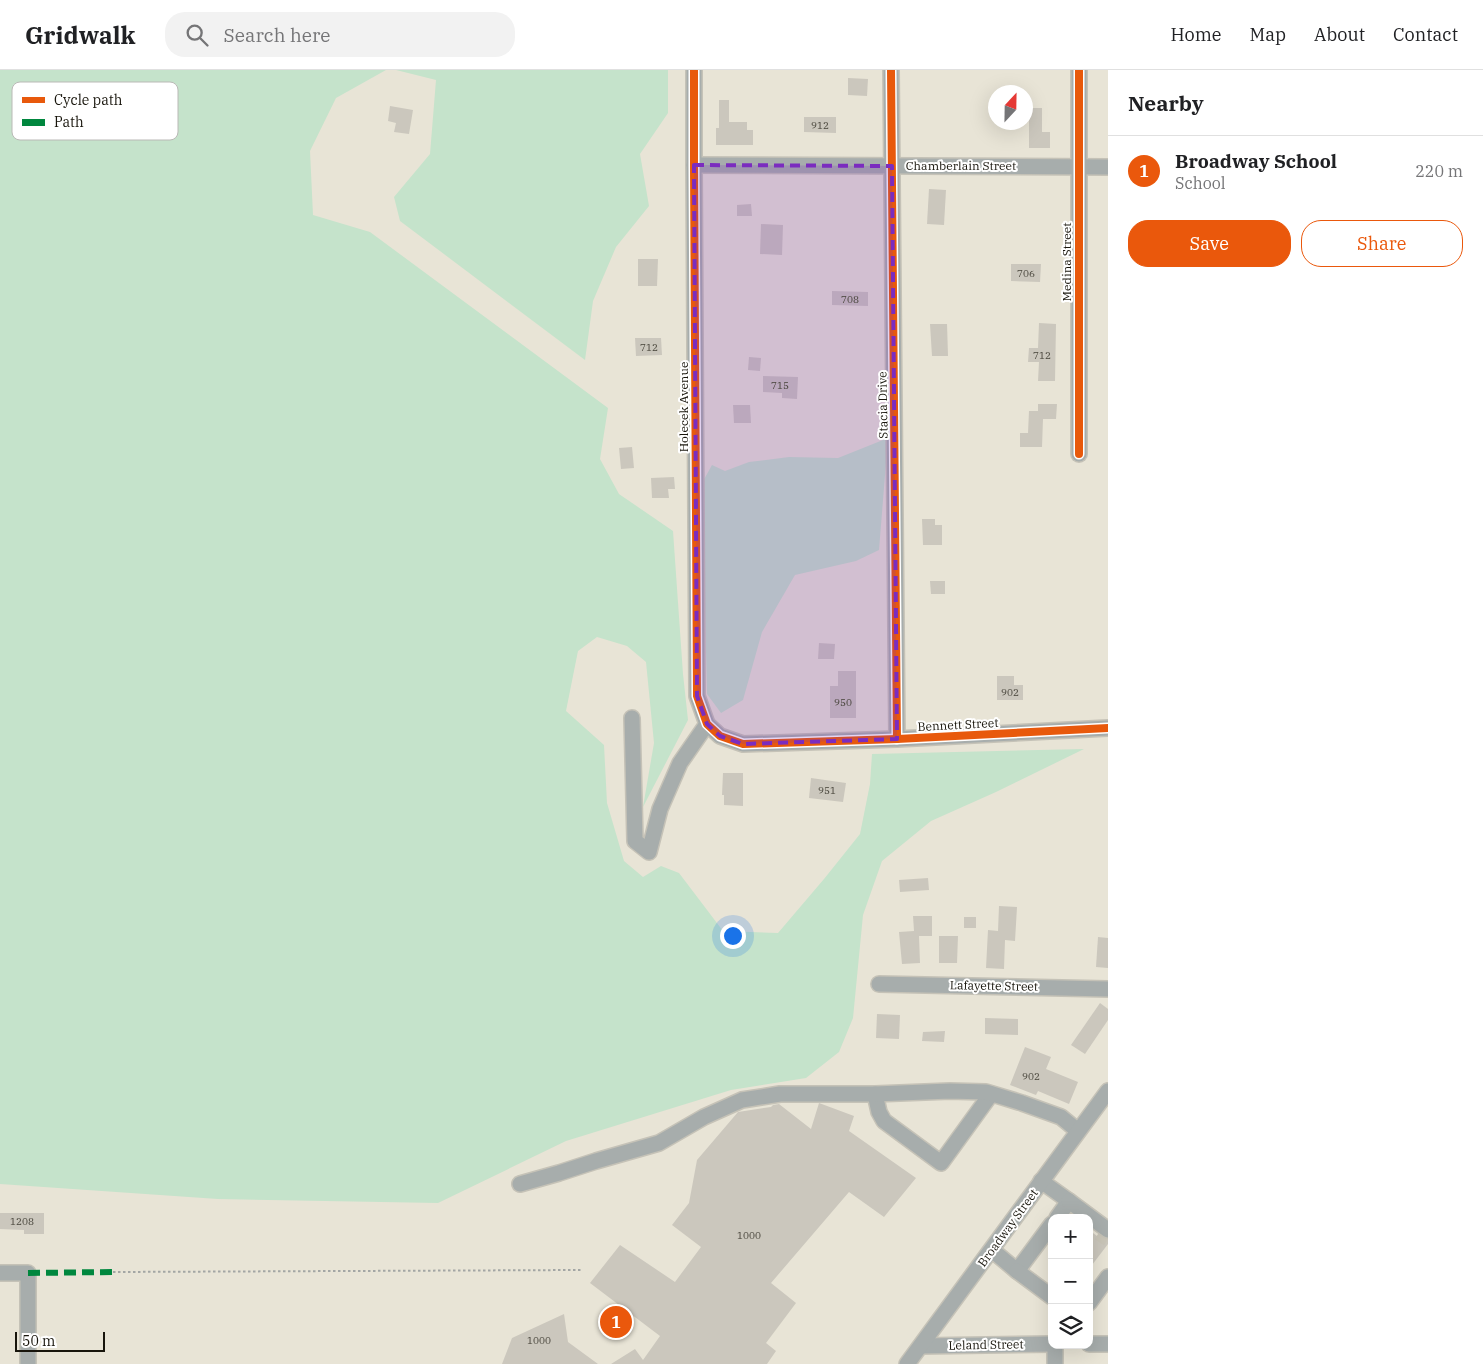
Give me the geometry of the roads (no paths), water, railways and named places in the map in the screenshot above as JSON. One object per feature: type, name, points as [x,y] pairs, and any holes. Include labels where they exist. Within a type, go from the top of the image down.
[{"type":"street","name":"Holecek Avenue","points":[[694,70],[698,696],[707,724],[720,736]]},
{"type":"street","name":"Stacia Drive","points":[[891,70],[897,739]]},
{"type":"street","name":"Medina Street","points":[[1079,70],[1079,454]]},
{"type":"street","name":"Chamberlain Street","points":[[694,165],[1108,167]]},
{"type":"street","points":[[632,718],[635,841],[648,852],[660,809],[680,763],[707,724]]},
{"type":"street","name":"Bennett Street","points":[[720,736],[743,744],[897,739],[1108,728]]},
{"type":"street","name":"Lafayette Street","points":[[879,984],[1108,989]]},
{"type":"street","points":[[520,1184],[596,1160],[659,1143],[704,1117],[742,1100],[780,1094],[876,1094],[950,1091],[991,1094],[1060,1117],[1078,1131]]},
{"type":"street","name":"Broadway Street","points":[[907,1364],[1108,1091]]},
{"type":"street","points":[[876,1094],[879,1112],[884,1121],[941,1163],[991,1094]]},
{"type":"street","points":[[1041,1181],[1069,1201],[1083,1214]]},
{"type":"street","points":[[1060,1214],[1069,1201]]},
{"type":"street","points":[[1017,1270],[1048,1229]]},
{"type":"street","points":[[992,1250],[1048,1294]]},
{"type":"street","points":[[0,1273],[28,1273],[28,1364]]},
{"type":"street","points":[[1093,1298],[1108,1277]]},
{"type":"street","points":[[1093,1344],[1108,1344]]},
{"type":"street","name":"Leland Street","points":[[921,1346],[1048,1345]]},
{"type":"street","points":[[1053,1349],[1055,1364]]},
{"type":"tunnel","points":[[1099,1233],[1108,1239]]},
{"type":"place","name":"Broadway School","points":[[616,1322]]}]
